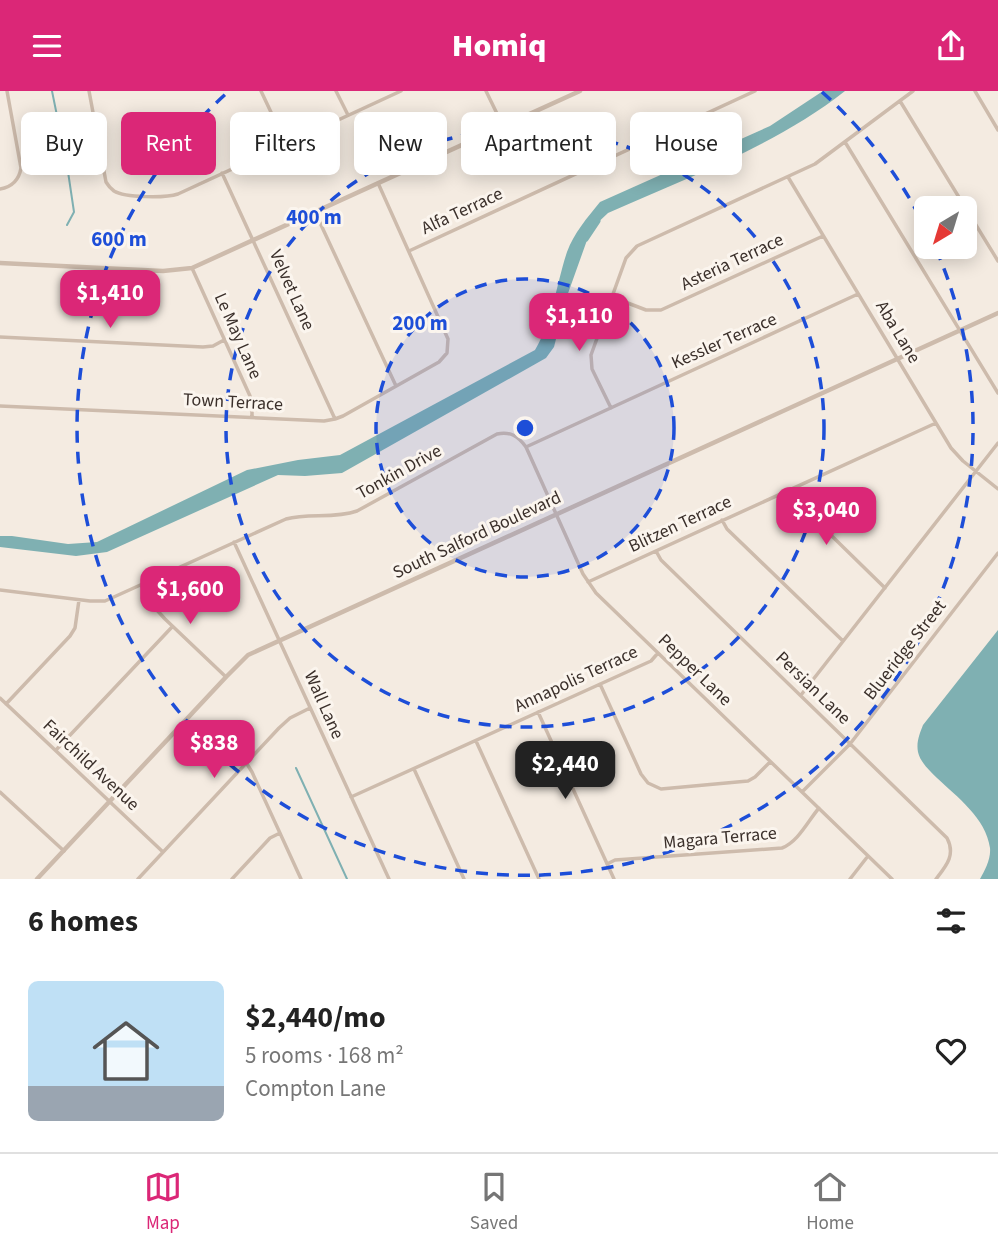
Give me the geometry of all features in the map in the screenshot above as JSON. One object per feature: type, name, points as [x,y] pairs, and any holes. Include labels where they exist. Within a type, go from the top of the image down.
[{"type":"street","points":[[0,189],[13,184],[19,177],[21,168],[7,91]]},
{"type":"street","points":[[89,91],[106,182],[110,188],[121,194],[170,196],[230,169]]},
{"type":"street","points":[[261,91],[271,112]]},
{"type":"street","points":[[336,91],[348,115]]},
{"type":"street","points":[[340,119],[401,91]]},
{"type":"street","points":[[486,91],[496,112]]},
{"type":"street","points":[[535,112],[580,91]]},
{"type":"street","name":"Alfa Terrace","points":[[409,251],[755,91]]},
{"type":"street","points":[[611,408],[590,360],[626,258],[636,246],[815,164],[914,91]]},
{"type":"street","points":[[975,91],[998,130]]},
{"type":"street","points":[[900,101],[998,261]]},
{"type":"street","points":[[845,142],[998,393]]},
{"type":"street","points":[[0,263],[163,271],[192,268],[461,146]]},
{"type":"street","name":"Velvet Lane","points":[[222,173],[335,419]]},
{"type":"street","name":"Aba Lane","points":[[788,177],[955,454],[998,489]]},
{"type":"street","points":[[379,183],[409,251]]},
{"type":"street","points":[[315,212],[396,386]]},
{"type":"street","name":"Asteria Terrace","points":[[612,297],[646,310],[661,310],[822,236]]},
{"type":"street","name":"Town Terrace","points":[[0,406],[324,421],[335,419],[439,362],[446,353],[448,339],[409,251]]},
{"type":"street","name":"Le May Lane","points":[[192,268],[252,402],[251,417]]},
{"type":"street","name":"Kessler Terrace","points":[[526,447],[858,294]]},
{"type":"street","name":"South Salford Boulevard","points":[[37,879],[248,656],[998,313]]},
{"type":"street","points":[[0,337],[203,347],[213,346],[224,340]]},
{"type":"street","name":"Blitzen Terrace","points":[[588,582],[936,423]]},
{"type":"street","name":"Tonkin Drive","points":[[0,590],[105,601],[286,519],[344,515],[357,511],[496,434],[512,434],[526,447]]},
{"type":"street","points":[[800,695],[998,443]]},
{"type":"street","name":"Pepper Lane","points":[[526,447],[588,582],[596,593],[892,879]]},
{"type":"street","points":[[789,490],[794,499],[885,588]]},
{"type":"street","points":[[722,520],[727,529],[843,641]]},
{"type":"street","name":"Wall Lane","points":[[234,542],[389,879]]},
{"type":"street","name":"Persian Lane","points":[[656,551],[661,560],[945,835],[951,846],[951,854],[936,879]]},
{"type":"street","name":"Blueridge Street","points":[[802,792],[850,744],[998,553]]},
{"type":"street","points":[[141,585],[155,608],[172,627],[226,677]]},
{"type":"street","points":[[6,704],[70,636],[75,628],[79,600]]},
{"type":"street","points":[[56,751],[172,627]]},
{"type":"street","name":"Annapolis Terrace","points":[[351,797],[651,661],[658,653]]},
{"type":"street","points":[[600,684],[641,774],[652,786],[661,789],[742,782],[755,777],[770,762]]},
{"type":"street","name":"Fairchild Avenue","points":[[0,698],[163,852]]},
{"type":"street","points":[[138,879],[290,718],[310,708]]},
{"type":"street","points":[[538,712],[614,879]]},
{"type":"street","points":[[476,741],[539,879]]},
{"type":"street","points":[[247,764],[302,879]]},
{"type":"street","points":[[414,769],[464,879]]},
{"type":"street","points":[[0,792],[64,851]]},
{"type":"street","name":"Magara Terrace","points":[[607,864],[615,860],[782,848],[793,841],[818,808]]},
{"type":"street","points":[[232,879],[270,838],[280,833]]},
{"type":"street","points":[[850,879],[868,856]]},
{"type":"water","points":[[823,91],[845,91],[790,128],[742,153],[742,139],[770,126]]},
{"type":"water","points":[[660,175],[695,175],[608,213],[591,229],[566,299],[554,347],[546,358],[342,473],[278,475],[107,552],[76,556],[0,547],[0,536],[68,544],[97,542],[247,470],[340,455],[535,350],[550,315],[570,245],[600,202]]},
{"type":"water","points":[[998,630],[998,879],[980,879],[990,852],[983,827],[970,809],[926,766],[919,756],[918,745],[923,725]]},
{"type":"waterway","points":[[52,91],[74,212],[67,225]]},
{"type":"waterway","points":[[586,239],[598,221]]},
{"type":"waterway","points":[[296,768],[347,879]]}]
